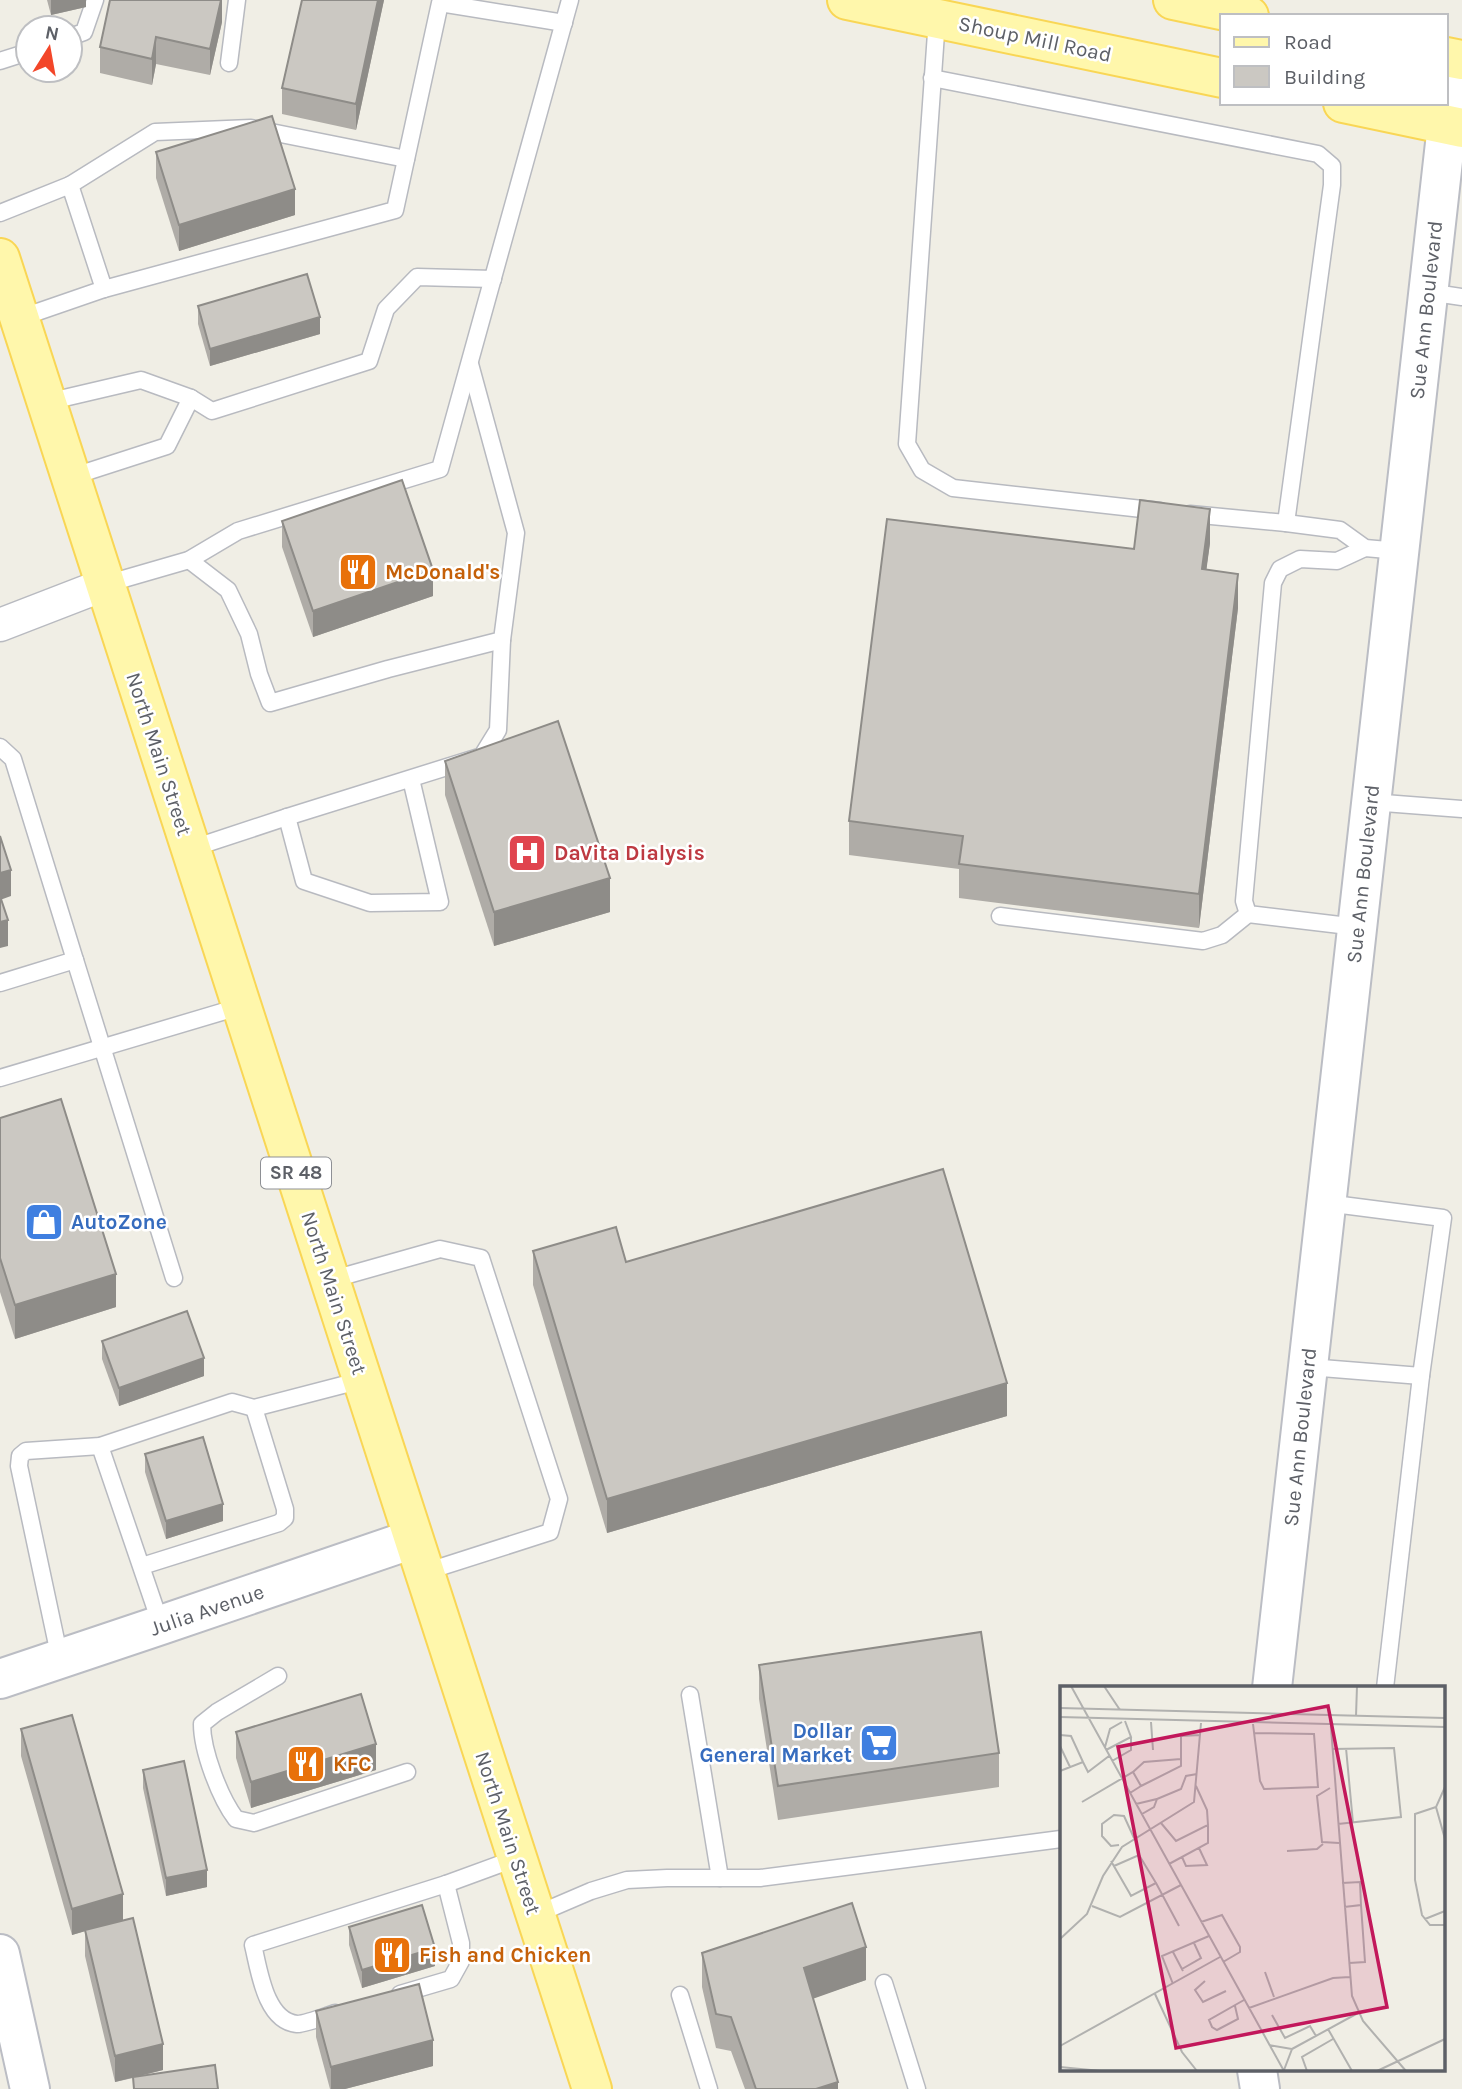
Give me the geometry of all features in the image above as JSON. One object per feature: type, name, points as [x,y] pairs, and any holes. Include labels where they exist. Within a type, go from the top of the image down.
[{"type":"main road","name":"Shoup Mill Road","points":[[847,0],[1220,78]]},
{"type":"main road","points":[[1173,0],[1240,14]]},
{"type":"main road","points":[[1352,105],[1454,127]]},
{"type":"main road","name":"North Main Street","points":[[0,258],[592,2089]]},
{"type":"street","name":"Sue Ann Boulevard","points":[[1272,1686],[1371,802],[1382,550],[1445,295],[1456,59]]},
{"type":"street","points":[[0,625],[106,584]]},
{"type":"street","name":"Julia Avenue","points":[[0,1679],[162,1625],[418,1556]]},
{"type":"street","points":[[0,1954],[30,2089]]},
{"type":"lane","points":[[84,32],[95,0]]},
{"type":"lane","points":[[229,63],[237,0]]},
{"type":"lane","points":[[106,584],[189,560],[238,531],[440,469],[570,0]]},
{"type":"lane","points":[[20,318],[104,289],[395,210],[440,4],[564,23]]},
{"type":"lane","points":[[937,19],[907,444],[922,470],[953,488],[1340,530],[1382,550]]},
{"type":"lane","points":[[932,78],[1318,154],[1332,166],[1332,185],[1286,523]]},
{"type":"lane","points":[[0,213],[70,185],[155,132],[251,128],[406,159]]},
{"type":"lane","points":[[70,185],[104,289]]},
{"type":"lane","points":[[47,402],[141,380],[191,398],[212,411],[369,360],[386,309],[417,277],[493,279]]},
{"type":"lane","points":[[190,849],[482,756],[498,730],[502,639],[516,533],[470,363]]},
{"type":"lane","points":[[71,477],[167,446],[191,398]]},
{"type":"lane","points":[[1248,914],[1244,901],[1273,583],[1280,569],[1300,559],[1337,561],[1382,550]]},
{"type":"lane","points":[[189,560],[228,590],[249,634],[270,703],[388,668],[502,639]]},
{"type":"lane","points":[[0,747],[13,758],[173,1278]]},
{"type":"lane","points":[[286,817],[304,881],[370,903],[440,902],[411,779]]},
{"type":"lane","points":[[1371,802],[1462,809]]},
{"type":"lane","points":[[1000,916],[1203,941],[1222,935],[1248,914],[1357,927]]},
{"type":"lane","points":[[0,983],[75,960]]},
{"type":"lane","points":[[0,1078],[242,1006]]},
{"type":"lane","points":[[1326,1203],[1443,1218],[1421,1376],[1385,1686]]},
{"type":"lane","points":[[330,1280],[440,1249],[481,1258],[555,1486],[559,1499],[550,1531],[418,1556]]},
{"type":"lane","points":[[1308,1367],[1421,1376]]},
{"type":"lane","points":[[60,1659],[19,1466],[20,1456],[26,1451],[100,1446],[232,1402],[254,1408],[362,1380]]},
{"type":"lane","points":[[142,1566],[279,1523],[285,1518],[285,1509],[254,1408]]},
{"type":"lane","points":[[100,1446],[162,1625]]},
{"type":"lane","points":[[278,1676],[217,1712],[202,1724],[202,1738],[224,1804],[236,1819],[254,1823],[407,1772]]},
{"type":"lane","points":[[690,1695],[720,1878]]},
{"type":"lane","points":[[535,1915],[591,1891],[627,1880],[760,1878],[1060,1839]]},
{"type":"lane","points":[[349,2009],[298,2024],[281,2018],[266,1999],[253,1945],[446,1884],[517,1858]]},
{"type":"lane","points":[[387,1998],[451,1979],[461,1961],[461,1943],[446,1884]]},
{"type":"lane","points":[[884,1983],[917,2089]]},
{"type":"lane","points":[[680,1995],[709,2089]]},
{"type":"building","points":[[110,0],[221,0],[210,49],[156,37],[152,59],[100,47]]},
{"type":"building","points":[[302,0],[378,0],[356,104],[282,88]]},
{"type":"building","points":[[272,116],[295,189],[179,225],[156,152]]},
{"type":"building","points":[[307,274],[320,317],[210,349],[198,306]]},
{"type":"building","name":"McDonald's","points":[[402,480],[433,570],[313,611],[282,521]]},
{"type":"building","points":[[1140,500],[1210,509],[1202,569],[1238,574],[1199,894],[959,864],[963,836],[849,821],[887,519],[1134,549]]},
{"type":"building","name":"DaVita Dialysis","points":[[558,721],[610,878],[494,912],[445,761]]},
{"type":"building","points":[[0,836],[11,870],[0,873]]},
{"type":"building","points":[[0,896],[8,920],[0,922]]},
{"type":"building","name":"AutoZone","points":[[61,1099],[116,1274],[15,1305],[0,1258],[0,1118]]},
{"type":"building","points":[[943,1169],[1007,1383],[607,1499],[533,1251],[616,1227],[626,1262]]},
{"type":"building","points":[[187,1311],[204,1358],[119,1388],[102,1341]]},
{"type":"building","points":[[203,1437],[223,1504],[166,1521],[145,1454]]},
{"type":"building","name":"Dollar General Market","points":[[981,1632],[999,1753],[778,1786],[759,1665]]},
{"type":"building","points":[[361,1694],[376,1744],[251,1782],[236,1732]]},
{"type":"building","points":[[72,1715],[123,1894],[72,1909],[21,1729]]},
{"type":"building","points":[[184,1761],[207,1870],[166,1878],[143,1770]]},
{"type":"building","points":[[852,1903],[866,1947],[804,1968],[838,2082],[816,2089],[756,2089],[731,2017],[716,2014],[702,1953]]},
{"type":"building","points":[[422,1905],[435,1948],[362,1970],[349,1927]]},
{"type":"building","points":[[133,1918],[163,2044],[115,2056],[85,1930]]},
{"type":"building","points":[[419,1984],[433,2040],[331,2067],[316,2011]]},
{"type":"building","points":[[215,2065],[218,2089],[134,2089],[133,2077]]},
{"type":"place","name":"McDonald's","points":[[358,572]]},
{"type":"place","name":"DaVita Dialysis","points":[[527,853]]},
{"type":"place","name":"AutoZone","points":[[44,1222]]},
{"type":"place","name":"Dollar General Market","points":[[879,1743]]},
{"type":"place","name":"KFC","points":[[306,1764]]},
{"type":"place","name":"Fish and Chicken","points":[[392,1955]]}]
